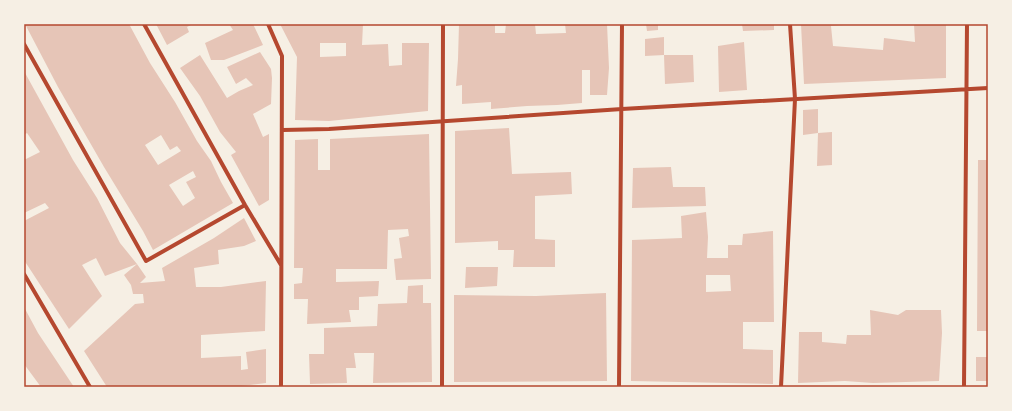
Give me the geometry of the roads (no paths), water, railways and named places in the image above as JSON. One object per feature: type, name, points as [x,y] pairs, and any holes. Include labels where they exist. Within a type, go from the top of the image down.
[{"type":"street","points":[[144,24],[245,205],[282,266]]},
{"type":"street","points":[[268,24],[282,56],[281,387]]},
{"type":"street","points":[[442,387],[443,24]]},
{"type":"street","points":[[619,387],[622,24]]},
{"type":"street","points":[[781,387],[795,99],[790,24]]},
{"type":"street","points":[[964,387],[967,24]]},
{"type":"street","points":[[24,44],[146,261],[245,205]]},
{"type":"street","points":[[282,130],[329,129],[988,88]]},
{"type":"street","points":[[24,274],[90,387]]}]
